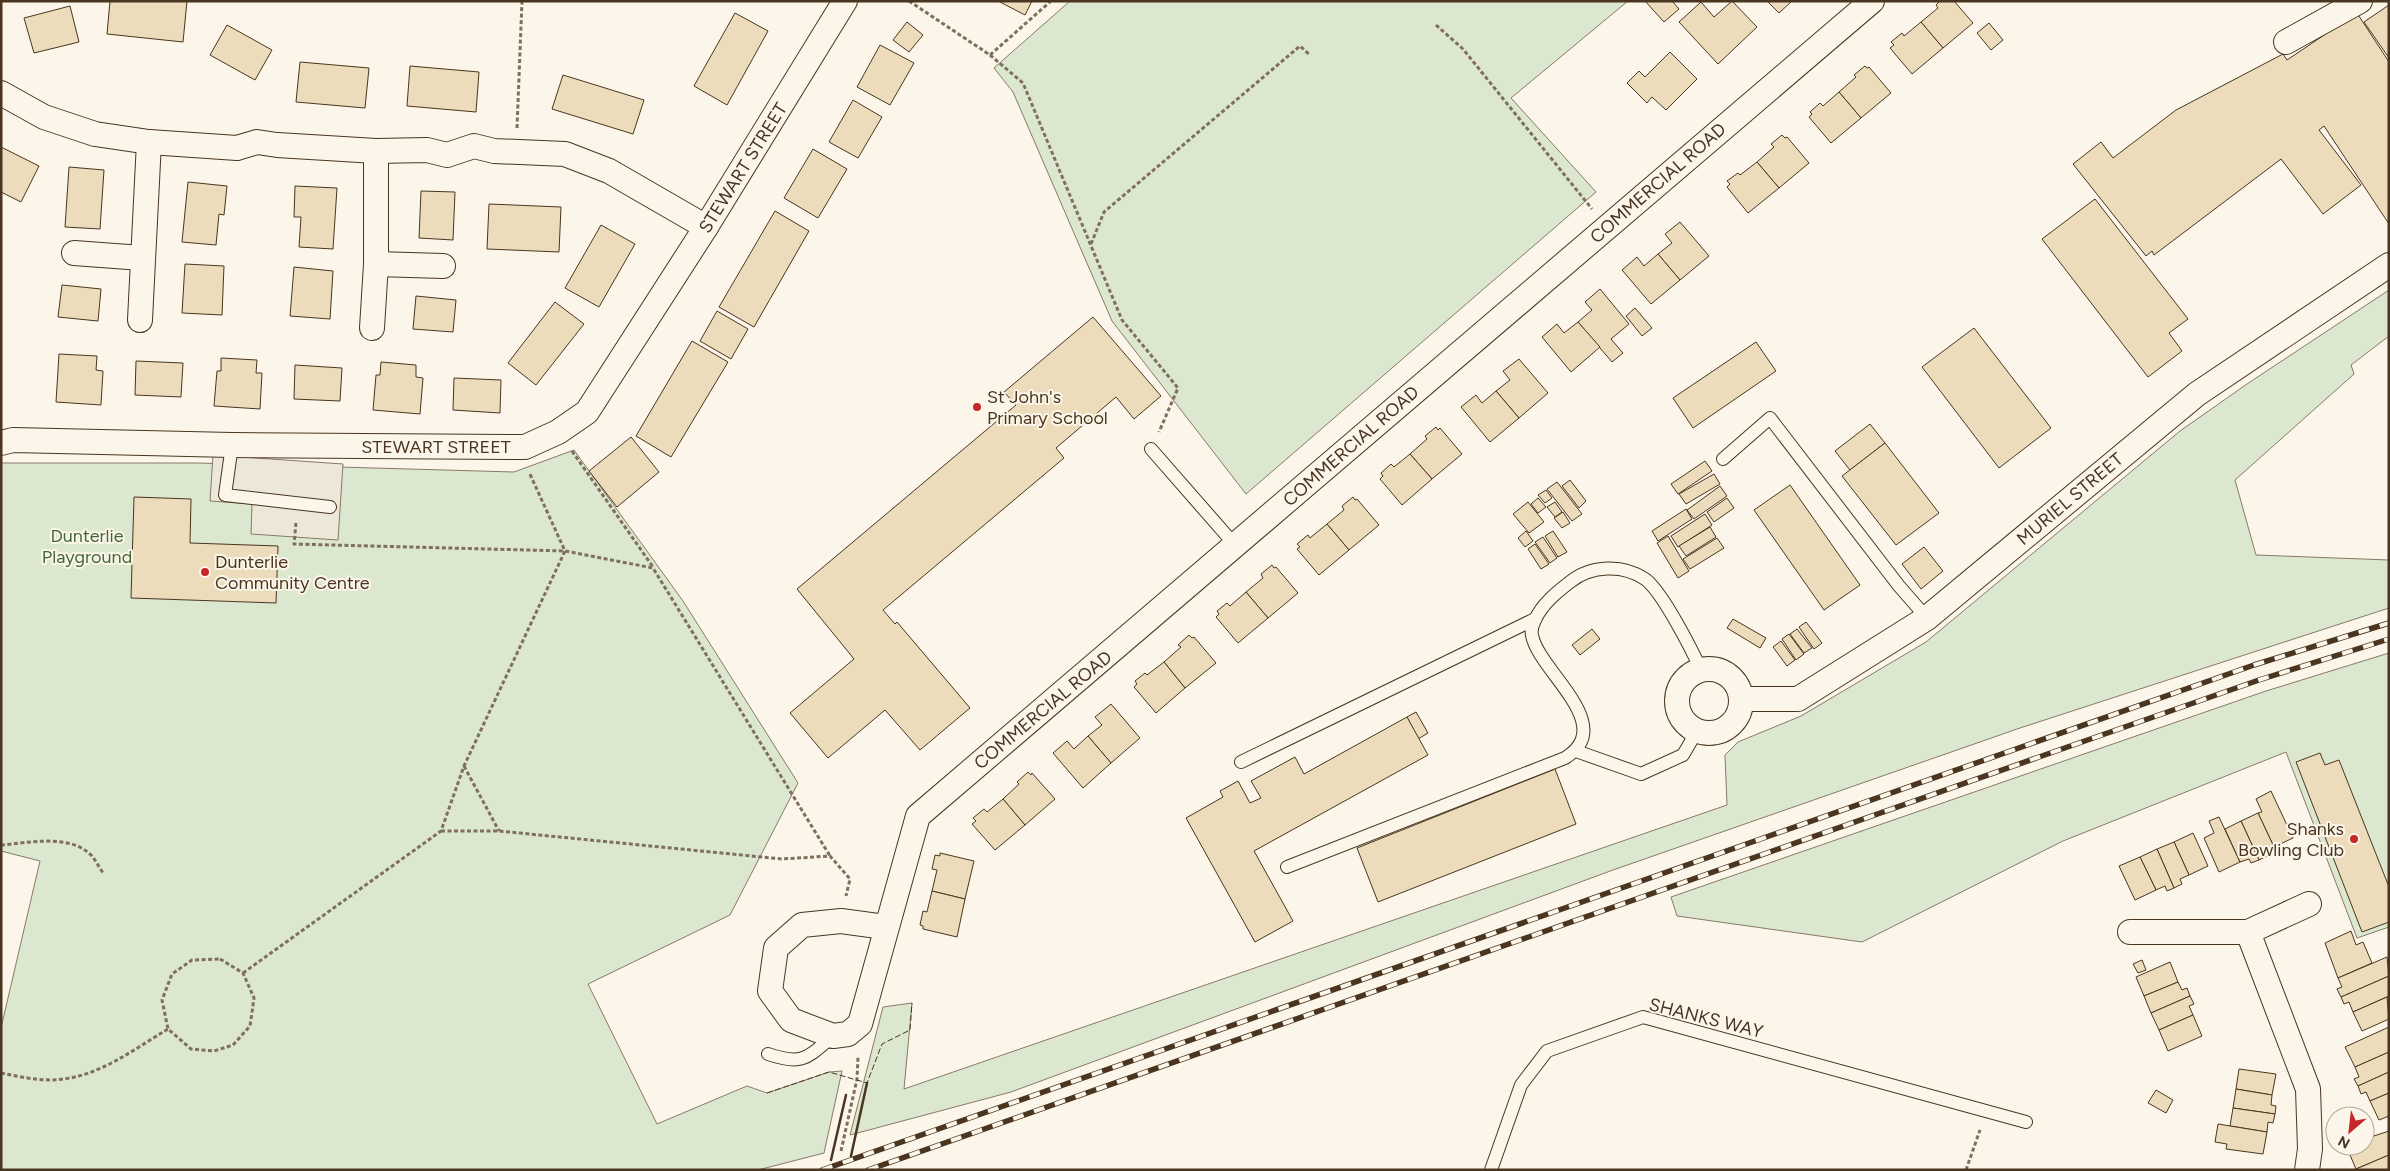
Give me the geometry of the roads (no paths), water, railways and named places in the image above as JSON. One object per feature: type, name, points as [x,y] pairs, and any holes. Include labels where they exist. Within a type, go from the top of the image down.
[{"type":"street","name":"STEWART STREET","points":[[1,443],[14,440],[232,445],[525,447],[558,432],[587,412],[706,227],[845,1]]},
{"type":"street","name":"COMMERCIAL ROAD","points":[[833,1036],[848,1034],[860,1024],[885,927],[918,816],[1872,1]]},
{"type":"street","points":[[2286,42],[2360,1]]},
{"type":"street","points":[[1,93],[44,117],[95,134],[149,142],[237,148],[257,142],[277,146],[376,151],[427,150],[446,155],[474,146],[494,151],[565,154],[609,171],[706,227]]},
{"type":"street","points":[[140,320],[149,142]]},
{"type":"street","points":[[372,328],[376,264],[376,151]]},
{"type":"street","points":[[74,253],[142,258]]},
{"type":"street","points":[[376,264],[443,266]]},
{"type":"street","name":"MURIEL STREET","points":[[1741,699],[1798,699],[1927,618],[2197,394],[2389,265]]},
{"type":"street","points":[[1701,670],[1715,670],[1728,675],[1737,686],[1741,699],[1738,715],[1728,728],[1713,733],[1697,731],[1684,722],[1677,707],[1678,691],[1687,678],[1701,670]]},
{"type":"street","points":[[2130,932],[2248,932],[2309,904]]},
{"type":"street","points":[[833,1036],[792,1020],[770,991],[776,948],[802,925],[841,921],[885,927]]},
{"type":"street","points":[[2248,932],[2308,1089],[2310,1149],[2307,1170]]},
{"type":"lane","points":[[1722,459],[1770,418],[1899,586],[1927,618]]},
{"type":"lane","points":[[232,445],[225,495],[330,507]]},
{"type":"lane","points":[[1151,449],[1235,545]]},
{"type":"lane","points":[[1287,867],[1565,758],[1576,751],[1583,738],[1584,726],[1580,712],[1537,647],[1531,634],[1535,619],[1550,598],[1575,578],[1597,568],[1617,568],[1646,579],[1655,590],[1694,653],[1701,670]]},
{"type":"lane","points":[[1241,762],[1535,619]]},
{"type":"lane","points":[[1576,751],[1642,774],[1683,755],[1697,731]]},
{"type":"lane","name":"SHANKS WAY","points":[[1491,1170],[1520,1085],[1547,1051],[1643,1017],[2026,1122]]},
{"type":"lane","points":[[768,1054],[789,1061],[807,1057],[833,1036]]},
{"type":"railway","points":[[822,1170],[2254,665],[2389,623]]},
{"type":"railway","points":[[868,1170],[2259,680],[2389,639]]},
{"type":"place","name":"St John's Primary School","points":[[977,407]]},
{"type":"place","name":"Dunterlie Community Centre","points":[[205,572]]},
{"type":"place","name":"Shanks Bowling Club","points":[[2354,839]]},
{"type":"park label","name":"Dunterlie Playground","points":[[87,546]]}]
